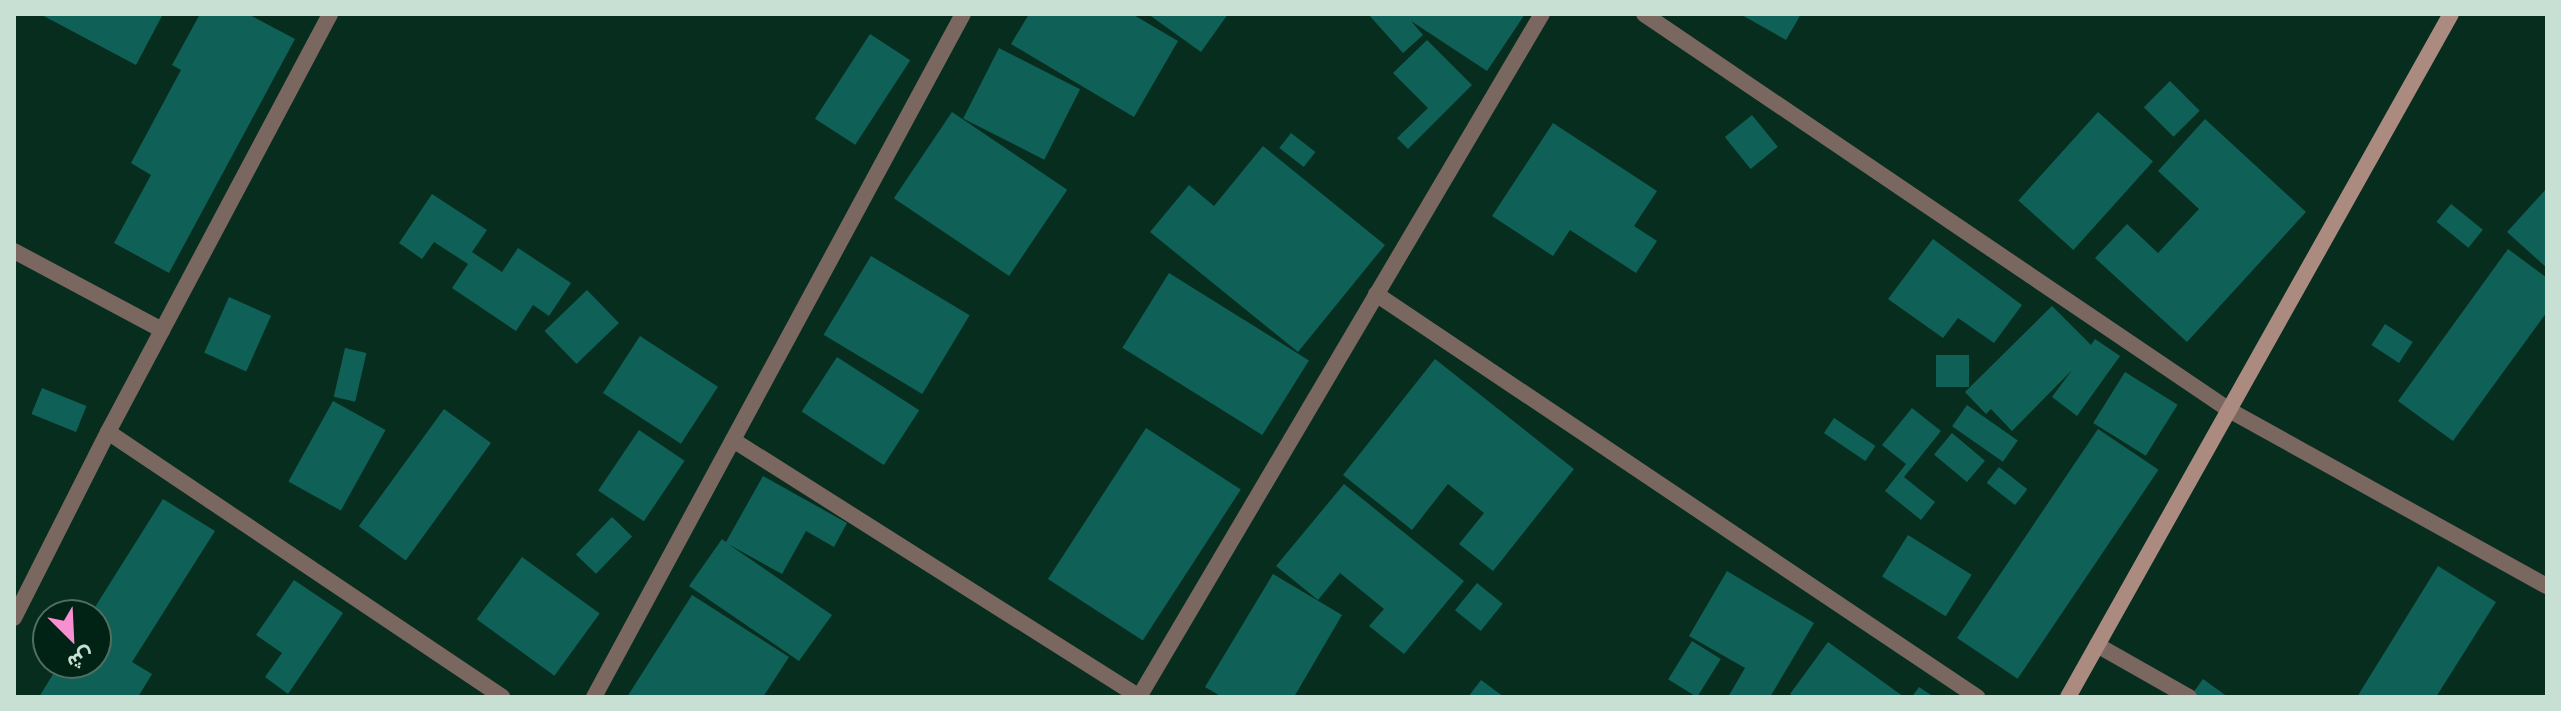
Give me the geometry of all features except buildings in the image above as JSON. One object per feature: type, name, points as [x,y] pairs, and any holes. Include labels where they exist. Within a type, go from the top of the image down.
[{"type":"street","points":[[14,618],[108,432],[330,14]]},
{"type":"street","points":[[594,697],[963,14]]},
{"type":"street","points":[[733,440],[1140,697],[1542,14]]},
{"type":"street","points":[[1644,14],[2229,410],[2547,586]]},
{"type":"street","points":[[2068,697],[2451,14]]},
{"type":"street","points":[[14,251],[162,330]]},
{"type":"street","points":[[1376,294],[1977,697]]},
{"type":"street","points":[[108,432],[502,697]]},
{"type":"street","points":[[2097,645],[2189,697]]}]
